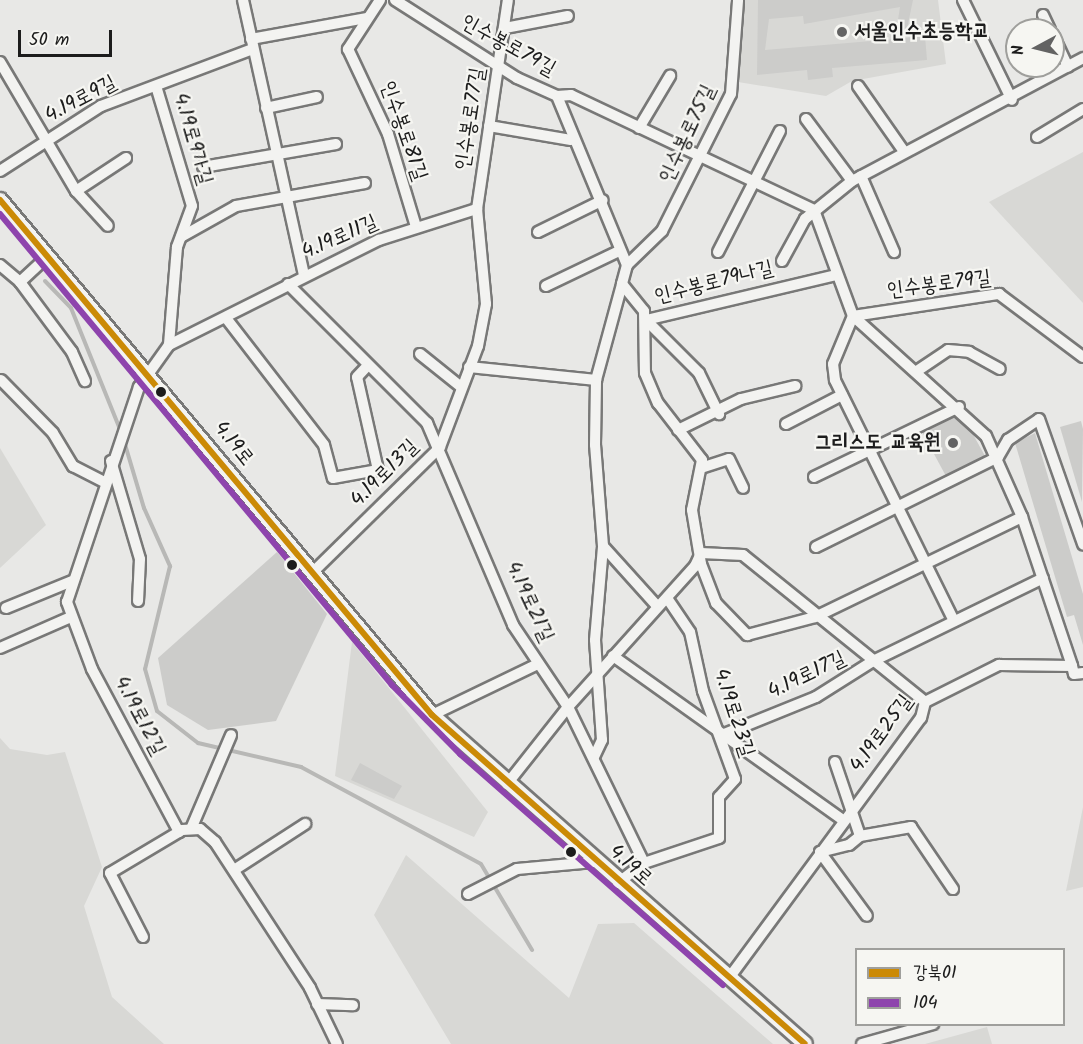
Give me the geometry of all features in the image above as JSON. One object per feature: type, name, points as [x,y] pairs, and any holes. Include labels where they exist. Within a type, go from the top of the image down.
[{"type":"street","points":[[243,0],[304,275]]},
{"type":"street","points":[[252,44],[367,18],[380,0]]},
{"type":"street","name":"인수봉로79길","points":[[395,0],[500,65],[557,96],[571,95],[755,185],[814,210]]},
{"type":"street","name":"인수봉로77길","points":[[477,209],[508,0]]},
{"type":"street","name":"인수봉로75길","points":[[627,265],[662,231],[731,94],[738,0]]},
{"type":"street","points":[[963,0],[1012,100]]},
{"type":"street","points":[[505,28],[568,16]]},
{"type":"street","name":"인수봉로81길","points":[[367,18],[348,49],[387,134],[416,227]]},
{"type":"street","name":"4.19로9길","points":[[0,171],[101,106],[156,86],[252,44]]},
{"type":"street","points":[[782,261],[814,210],[856,178],[903,150],[1012,100],[1083,58]]},
{"type":"street","points":[[1065,61],[1068,67]]},
{"type":"street","points":[[0,62],[76,191],[108,226]]},
{"type":"street","points":[[639,128],[670,76]]},
{"type":"street","name":"4.19로9가길","points":[[156,86],[192,206],[181,237],[169,345]]},
{"type":"street","points":[[858,86],[903,150]]},
{"type":"street","points":[[557,96],[571,140],[603,200],[619,251],[627,265],[596,380],[603,546],[596,609],[602,740],[594,757]]},
{"type":"street","points":[[266,108],[317,97]]},
{"type":"street","points":[[1037,137],[1083,109]]},
{"type":"street","points":[[806,119],[856,178],[894,252]]},
{"type":"street","points":[[489,126],[571,140]]},
{"type":"street","points":[[718,252],[755,185],[780,131]]},
{"type":"street","points":[[203,167],[336,144]]},
{"type":"street","points":[[76,191],[126,158]]},
{"type":"street","points":[[181,237],[236,206],[365,183]]},
{"type":"street","name":"4.19로","points":[[0,200],[148,373],[432,715],[594,862],[805,1044]]},
{"type":"street","points":[[538,232],[603,200]]},
{"type":"street","name":"4.19로11길","points":[[148,373],[169,345],[226,318],[304,275],[416,227],[477,209]]},
{"type":"street","name":"4.19로13길","points":[[312,572],[440,447],[469,367],[486,304],[477,209]]},
{"type":"street","points":[[814,210],[853,316],[959,407],[998,457],[1022,517],[1074,675],[1083,673]]},
{"type":"street","points":[[546,286],[619,251]]},
{"type":"street","points":[[20,282],[48,256]]},
{"type":"street","points":[[0,265],[20,282],[72,352],[85,381]]},
{"type":"street","name":"인수봉로79나길","points":[[646,320],[837,275]]},
{"type":"street","name":"4.19로21길","points":[[288,284],[427,423],[440,447],[513,625],[568,707],[644,864]]},
{"type":"street","points":[[622,284],[646,320],[641,353],[645,373],[678,430],[704,467]]},
{"type":"street","name":"인수봉로79길","points":[[853,316],[999,294],[1083,357]]},
{"type":"street","points":[[853,316],[833,363],[842,395],[954,621]]},
{"type":"street","points":[[226,318],[324,445],[333,478],[378,470],[357,377],[368,365]]},
{"type":"street","name":"인수봉로79나길","points":[[646,320],[699,373],[719,414]]},
{"type":"street","points":[[917,371],[948,350],[969,352],[1000,369]]},
{"type":"street","points":[[420,354],[461,387]]},
{"type":"street","points":[[469,367],[596,380]]},
{"type":"street","name":"4.19로12길","points":[[148,373],[111,460],[67,602],[71,617],[118,721],[179,832]]},
{"type":"street","points":[[1,380],[53,433],[73,465],[104,481]]},
{"type":"street","points":[[678,430],[719,414],[741,399],[795,386]]},
{"type":"street","points":[[786,424],[842,395]]},
{"type":"street","points":[[814,477],[959,407]]},
{"type":"street","points":[[816,547],[896,505],[998,457],[1008,440],[1039,419],[1083,544]]},
{"type":"street","points":[[704,467],[729,459],[743,488]]},
{"type":"street","points":[[111,460],[140,559],[138,601]]},
{"type":"street","points":[[704,467],[692,510],[701,553],[717,603],[747,635],[815,617],[1022,517]]},
{"type":"street","points":[[603,546],[657,606]]},
{"type":"street","points":[[507,784],[568,707],[667,597],[701,553]]},
{"type":"street","name":"4.19로17길","points":[[701,553],[743,555],[815,617],[925,702]]},
{"type":"street","points":[[873,661],[1042,578]]},
{"type":"street","points":[[6,608],[72,581]]},
{"type":"street","name":"4.19로23길","points":[[618,883],[644,864],[719,838],[719,797],[735,779],[720,744],[722,735],[703,691],[690,632],[667,597]]},
{"type":"street","points":[[0,648],[71,617]]},
{"type":"street","points":[[613,656],[843,820]]},
{"type":"street","name":"4.19로17길","points":[[722,735],[816,697],[873,661]]},
{"type":"street","points":[[432,715],[538,664]]},
{"type":"street","name":"4.19로25길","points":[[729,978],[850,810],[921,718],[925,702],[999,665],[1072,666]]},
{"type":"street","points":[[191,829],[231,735]]},
{"type":"street","name":"4.19로25길","points":[[835,762],[850,810]]},
{"type":"street","points":[[850,810],[860,836]]},
{"type":"street","points":[[234,870],[305,824]]},
{"type":"street","points":[[867,916],[820,852],[849,845],[860,836],[911,827],[953,889]]},
{"type":"street","points":[[143,937],[110,873],[179,832],[200,829],[215,842],[234,870],[317,1004],[337,1044]]},
{"type":"street","points":[[468,894],[517,869],[594,862]]},
{"type":"street","points":[[317,1004],[353,1005]]},
{"type":"street","points":[[862,1044],[926,1026]]},
{"type":"shaded area","name":"서울인수초등학교","points":[[744,0],[938,0],[946,64],[852,81],[826,96],[738,82]]},
{"type":"shaded area","points":[[1083,152],[1083,303],[989,202]]},
{"type":"shaded area","points":[[0,448],[46,525],[0,568]]},
{"type":"shaded area","points":[[352,642],[488,812],[474,837],[335,776]]},
{"type":"shaded area","points":[[0,738],[10,749],[47,755],[65,752],[102,867],[84,906],[112,997],[164,1044],[0,1044]]},
{"type":"shaded area","points":[[1083,807],[1083,887],[1066,891]]},
{"type":"shaded area","points":[[406,855],[569,998],[598,924],[634,923],[773,1044],[451,1044],[374,915]]},
{"type":"shaded area","points":[[987,1027],[992,1044],[925,1044]]},
{"type":"building","points":[[758,0],[913,0],[905,38],[925,36],[927,60],[832,68],[833,77],[808,80],[807,70],[757,75]],"holes":[[[900,7],[895,39],[765,50],[769,19],[803,16],[804,24]]]},
{"type":"building","name":"그리스도 교육원","points":[[959,409],[985,456],[947,478],[921,430]]},
{"type":"building","points":[[1081,421],[1083,429],[1082,502],[1060,427]]},
{"type":"building","points":[[1035,433],[1083,594],[1083,645],[1074,615],[1067,617],[1015,443]]},
{"type":"building","points":[[277,552],[327,614],[276,721],[208,730],[167,705],[158,658]]},
{"type":"building","points":[[360,763],[402,786],[394,799],[351,780]]},
{"type":"waterway","points":[[45,281],[71,308],[121,432]]},
{"type":"waterway","points":[[124,441],[144,508],[170,566],[145,669],[157,711],[198,743],[301,767],[481,864],[532,950]]},
{"type":"transit line","name":"강북01","points":[[0,200],[432,715],[805,1044]]},
{"type":"transit line","name":"104","points":[[0,214],[392,685],[460,754],[723,985]]},
{"type":"place","name":"서울인수초등학교","points":[[842,32]]},
{"type":"place","name":"그리스도 교육원","points":[[953,443]]}]
